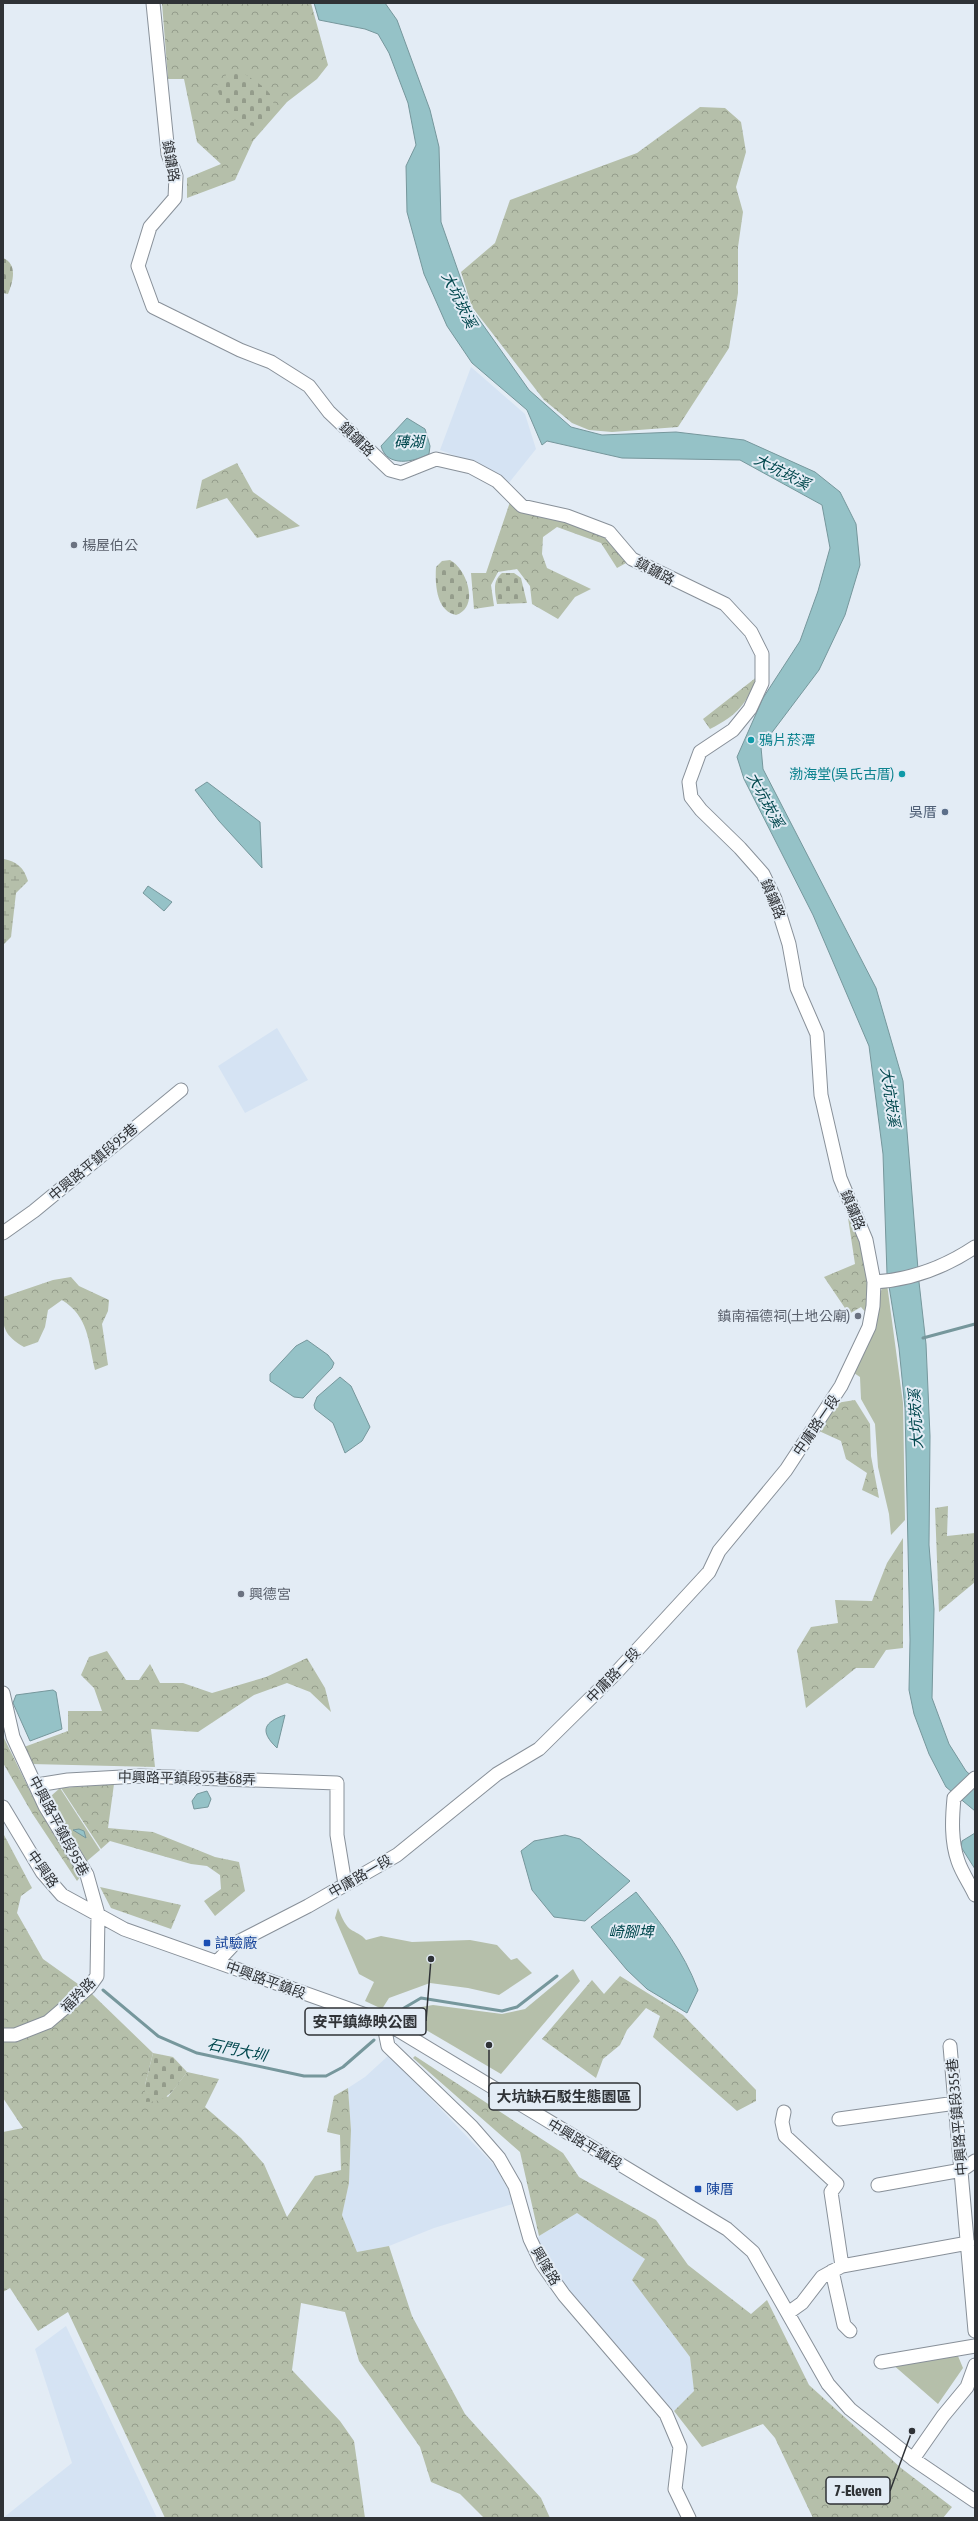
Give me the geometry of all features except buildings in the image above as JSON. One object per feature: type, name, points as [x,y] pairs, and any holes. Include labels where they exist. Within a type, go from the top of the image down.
[{"type":"street","name":"鎮鏞路","points":[[153,3],[168,154],[176,176],[175,198],[150,228],[138,266],[153,307],[240,350],[271,362],[309,386],[329,412],[390,470],[401,473],[436,459],[471,468],[497,481],[522,506],[567,516],[609,532],[632,559],[725,604],[751,632],[762,654],[762,683],[750,709],[733,730],[700,752],[689,782],[691,797],[701,810],[740,848],[763,874],[775,899],[789,944],[797,988],[817,1034],[821,1095],[840,1178],[866,1240],[879,1281]]},
{"type":"street","name":"中興路平鎮段95巷","points":[[3,1233],[34,1211],[182,1090]]},
{"type":"street","points":[[879,1281],[921,1274],[954,1261],[975,1247]]},
{"type":"street","name":"中庸路一段","points":[[217,1962],[234,1944],[308,1906],[397,1855],[497,1774],[539,1749],[614,1675],[690,1595],[709,1572],[719,1551],[786,1470],[842,1386],[869,1327],[879,1281]]},
{"type":"street","name":"中興路平鎮段95巷","points":[[3,1693],[13,1737],[37,1785],[45,1806],[87,1875],[98,1914]]},
{"type":"street","name":"中興路平鎮段95巷68弄","points":[[37,1785],[68,1780],[140,1776],[337,1783],[337,1835],[345,1884]]},
{"type":"street","points":[[975,1778],[954,1798],[954,1844],[958,1862],[975,1896]]},
{"type":"street","name":"中興路","points":[[3,1808],[42,1872],[62,1895],[98,1914]]},
{"type":"street","name":"中興路平鎮段","points":[[98,1914],[124,1929],[383,2021],[727,2229],[753,2252],[828,2384],[850,2409],[913,2459],[975,2501]]},
{"type":"street","name":"福羚路","points":[[3,2034],[15,2034],[48,2022],[89,1987],[97,1976],[98,1914]]},
{"type":"street","name":"興隆路","points":[[383,2021],[388,2046],[472,2127],[499,2158],[515,2186],[530,2238],[542,2264],[564,2295],[666,2414],[680,2447],[675,2488],[689,2518]]},
{"type":"street","name":"中興路平鎮段355巷","points":[[950,2046],[975,2331]]},
{"type":"street","points":[[839,2119],[956,2102]]},
{"type":"street","points":[[784,2112],[782,2122],[785,2136],[837,2184],[830,2192],[844,2325],[850,2331]]},
{"type":"street","points":[[878,2185],[962,2170],[975,2161]]},
{"type":"street","points":[[788,2314],[802,2303],[822,2277],[837,2268],[968,2243]]},
{"type":"street","points":[[881,2362],[975,2346]]},
{"type":"street","points":[[913,2459],[943,2416],[971,2390],[975,2365]]},
{"type":"shaded area","points":[[471,367],[525,414],[536,449],[508,484],[475,463],[440,450]]},
{"type":"shaded area","points":[[277,1028],[308,1080],[245,1113],[218,1066]]},
{"type":"shaded area","points":[[389,2055],[495,2166],[516,2203],[434,2228],[389,2246],[357,2252],[342,2215],[349,2183],[351,2130],[348,2088],[365,2077]]},
{"type":"shaded area","points":[[577,2213],[645,2259],[632,2280],[690,2357],[694,2391],[674,2411],[591,2320],[550,2267],[537,2242],[539,2236]]},
{"type":"shaded area","points":[[66,2326],[157,2518],[3,2518],[72,2463],[35,2349]]},
{"type":"green space","points":[[162,3],[311,3],[328,65],[317,79],[287,102],[253,141],[235,180],[187,198],[187,178],[221,164],[197,142],[184,79],[168,79]]},
{"type":"green space","points":[[242,72],[265,88],[274,99],[270,115],[263,123],[255,126],[246,124],[237,118],[221,98],[216,87],[227,74]]},
{"type":"green space","points":[[700,107],[725,108],[741,122],[746,152],[736,187],[743,212],[738,247],[738,293],[729,348],[678,427],[612,432],[589,430],[572,423],[544,400],[472,307],[461,272],[495,243],[510,200],[637,153]]},
{"type":"green space","points":[[3,258],[11,264],[13,274],[13,279],[8,294],[3,293]]},
{"type":"green space","points":[[237,463],[253,492],[300,526],[257,538],[227,498],[196,509],[202,480]]},
{"type":"green space","points":[[510,502],[605,536],[628,562],[617,568],[601,543],[557,527],[543,537],[542,554],[547,568],[591,589],[575,597],[558,619],[532,604],[530,586],[517,569],[498,572],[491,585],[494,606],[474,609],[471,573],[486,573]]},
{"type":"green space","points":[[450,560],[456,565],[466,579],[469,596],[468,604],[463,611],[456,615],[444,608],[441,603],[438,596],[436,581],[436,567],[442,561]]},
{"type":"green space","points":[[502,573],[514,573],[521,578],[527,603],[497,604],[495,583]]},
{"type":"green space","points":[[758,676],[740,708],[728,719],[710,729],[703,719]]},
{"type":"green space","points":[[3,859],[16,863],[24,872],[28,881],[16,893],[11,937],[3,945]]},
{"type":"green space","points":[[845,1198],[862,1241],[867,1284],[867,1314],[861,1307],[849,1314],[824,1277],[855,1264]]},
{"type":"green space","points":[[71,1277],[79,1286],[109,1300],[108,1311],[102,1324],[108,1365],[95,1370],[86,1330],[78,1314],[62,1300],[48,1310],[45,1327],[38,1342],[24,1347],[11,1337],[4,1327],[3,1297],[53,1280]]},
{"type":"green space","points":[[887,1284],[903,1403],[905,1520],[891,1535],[889,1514],[878,1467],[875,1424],[861,1399],[860,1377],[854,1373],[876,1328],[880,1294],[883,1285]]},
{"type":"green space","points":[[855,1400],[870,1424],[871,1456],[879,1498],[862,1490],[867,1473],[846,1459],[841,1441],[819,1431],[836,1403]]},
{"type":"green space","points":[[948,1506],[947,1536],[975,1533],[975,1582],[939,1612],[935,1508]]},
{"type":"green space","points":[[903,1538],[903,1648],[886,1650],[874,1668],[856,1668],[806,1708],[797,1650],[811,1627],[838,1623],[835,1600],[872,1601],[887,1563]]},
{"type":"green space","points":[[107,1651],[126,1680],[139,1680],[150,1664],[160,1683],[183,1683],[212,1693],[266,1677],[307,1658],[325,1688],[331,1712],[310,1692],[287,1683],[254,1695],[198,1732],[151,1729],[155,1767],[31,1764],[24,1747],[68,1731],[68,1711],[102,1711],[94,1688],[81,1675],[89,1657]]},
{"type":"green space","points":[[3,1736],[35,1801],[81,1876],[77,1881],[32,1813],[3,1763]]},
{"type":"green space","points":[[114,1784],[108,1828],[153,1832],[215,1857],[239,1862],[245,1891],[215,1916],[204,1901],[221,1889],[220,1875],[207,1866],[191,1864],[110,1841],[101,1849],[61,1788]]},
{"type":"green space","points":[[60,1788],[100,1850],[87,1861],[51,1804],[51,1796]]},
{"type":"green space","points":[[3,1833],[32,1888],[21,1896],[17,1913],[43,1959],[92,1994],[153,2053],[145,2085],[168,2097],[187,2072],[219,2079],[205,2107],[241,2138],[264,2164],[287,2217],[315,2176],[341,2170],[340,2135],[327,2132],[334,2096],[348,2088],[351,2130],[349,2183],[342,2215],[357,2252],[389,2246],[412,2316],[465,2414],[541,2498],[550,2518],[484,2518],[460,2494],[431,2482],[420,2447],[359,2361],[345,2312],[301,2303],[292,2370],[340,2421],[354,2441],[365,2518],[165,2518],[68,2312],[38,2331],[10,2288],[3,2292],[3,2132],[23,2128],[3,2098]]},
{"type":"green space","points":[[100,1887],[181,1905],[171,1929],[111,1908]]},
{"type":"green space","points":[[338,1908],[348,1927],[366,1940],[381,1936],[412,1942],[470,1940],[497,1945],[511,1960],[517,1958],[532,1973],[499,1995],[468,1988],[430,1983],[389,1998],[382,2009],[365,2001],[374,1982],[359,1974],[335,1918]]},
{"type":"green space","points":[[573,1969],[580,1981],[501,2074],[404,2017],[415,2008],[433,2005],[502,2014],[525,2009]]},
{"type":"green space","points":[[620,1976],[683,2015],[756,2090],[756,2101],[737,2111],[653,2037],[660,2016],[646,2008],[627,2030],[620,2045],[603,2059],[596,2078],[542,2039],[592,1980],[604,1994]]},
{"type":"green space","points":[[153,2053],[173,2057],[187,2072],[174,2089],[165,2097],[160,2100],[145,2102],[145,2085]]},
{"type":"green space","points":[[415,2056],[563,2153],[579,2177],[656,2220],[688,2265],[751,2314],[767,2300],[809,2385],[901,2468],[952,2507],[943,2518],[813,2518],[775,2438],[763,2424],[702,2447],[674,2411],[694,2391],[690,2357],[632,2280],[645,2259],[577,2213],[539,2236],[520,2152],[413,2058]]},
{"type":"green space","points":[[958,2356],[963,2368],[938,2404],[891,2363]]},
{"type":"water","name":"大坑崁溪","points":[[314,3],[385,3],[397,20],[430,110],[439,147],[441,222],[471,308],[529,390],[571,427],[602,435],[676,432],[744,440],[815,472],[840,492],[856,524],[860,565],[845,615],[819,670],[761,747],[763,769],[876,988],[903,1081],[919,1282],[926,1344],[930,1436],[929,1545],[934,1609],[932,1698],[949,1744],[966,1771],[975,1779],[975,1811],[946,1787],[929,1754],[914,1714],[909,1690],[910,1640],[905,1408],[899,1348],[887,1274],[883,1154],[869,1046],[813,915],[744,779],[737,757],[763,698],[800,641],[818,591],[830,548],[822,505],[740,460],[622,458],[547,441],[542,445],[527,410],[472,363],[447,326],[424,274],[407,212],[406,166],[416,145],[408,103],[389,53],[378,34],[365,29],[319,20]]},
{"type":"water","name":"磚湖","points":[[407,418],[425,429],[430,446],[429,454],[409,461],[389,458],[384,453],[381,446]]},
{"type":"water","points":[[207,782],[260,822],[262,868],[219,821],[195,790]]},
{"type":"water","points":[[148,886],[172,902],[164,911],[143,893]]},
{"type":"water","points":[[307,1340],[328,1355],[334,1363],[332,1368],[303,1398],[294,1397],[270,1381],[270,1374],[296,1346]]},
{"type":"water","points":[[340,1377],[351,1386],[370,1427],[362,1441],[345,1453],[333,1423],[315,1409],[314,1405],[317,1397]]},
{"type":"water","points":[[53,1690],[56,1692],[62,1729],[30,1741],[13,1703],[16,1695]]},
{"type":"water","points":[[285,1715],[277,1748],[268,1737],[266,1728],[272,1721]]},
{"type":"water","points":[[207,1791],[211,1799],[208,1807],[194,1809],[192,1801],[197,1794]]},
{"type":"water","points":[[79,1829],[84,1831],[86,1838],[73,1830]]},
{"type":"water","points":[[975,1833],[975,1869],[961,1847],[962,1841]]},
{"type":"water","name":"崎腳埤","points":[[565,1835],[580,1839],[630,1881],[585,1921],[554,1917],[532,1890],[521,1851],[534,1841]]},
{"type":"water","name":"崎腳埤","points":[[636,1892],[679,1950],[698,1990],[687,2013],[647,1989],[627,1970],[591,1927]]},
{"type":"waterway","points":[[923,1338],[975,1324]]},
{"type":"waterway","name":"石門大圳","points":[[398,2015],[404,2008],[421,1998],[502,2011],[517,2007],[557,1976]]},
{"type":"waterway","name":"石門大圳","points":[[103,1990],[158,2036],[197,2053],[304,2076],[326,2076],[343,2067],[374,2040]]},
{"type":"place","name":"楊屋伯公","points":[[74,545]]},
{"type":"place","name":"鴉片菸潭","points":[[751,740]]},
{"type":"place","name":"渤海堂(吳氏古厝)","points":[[902,774]]},
{"type":"place","name":"吳厝","points":[[945,812]]},
{"type":"place","name":"鎮南福德祠(土地公廟)","points":[[858,1316]]},
{"type":"place","name":"興德宮","points":[[241,1594]]},
{"type":"place","name":"試驗廠","points":[[207,1943]]},
{"type":"place","name":"安平鎮綠映公園","points":[[431,1959]]},
{"type":"place","name":"大坑缺石駁生態園區","points":[[489,2045]]},
{"type":"place","name":"陳厝","points":[[698,2189]]},
{"type":"place","name":"7-Eleven","points":[[912,2431]]}]
